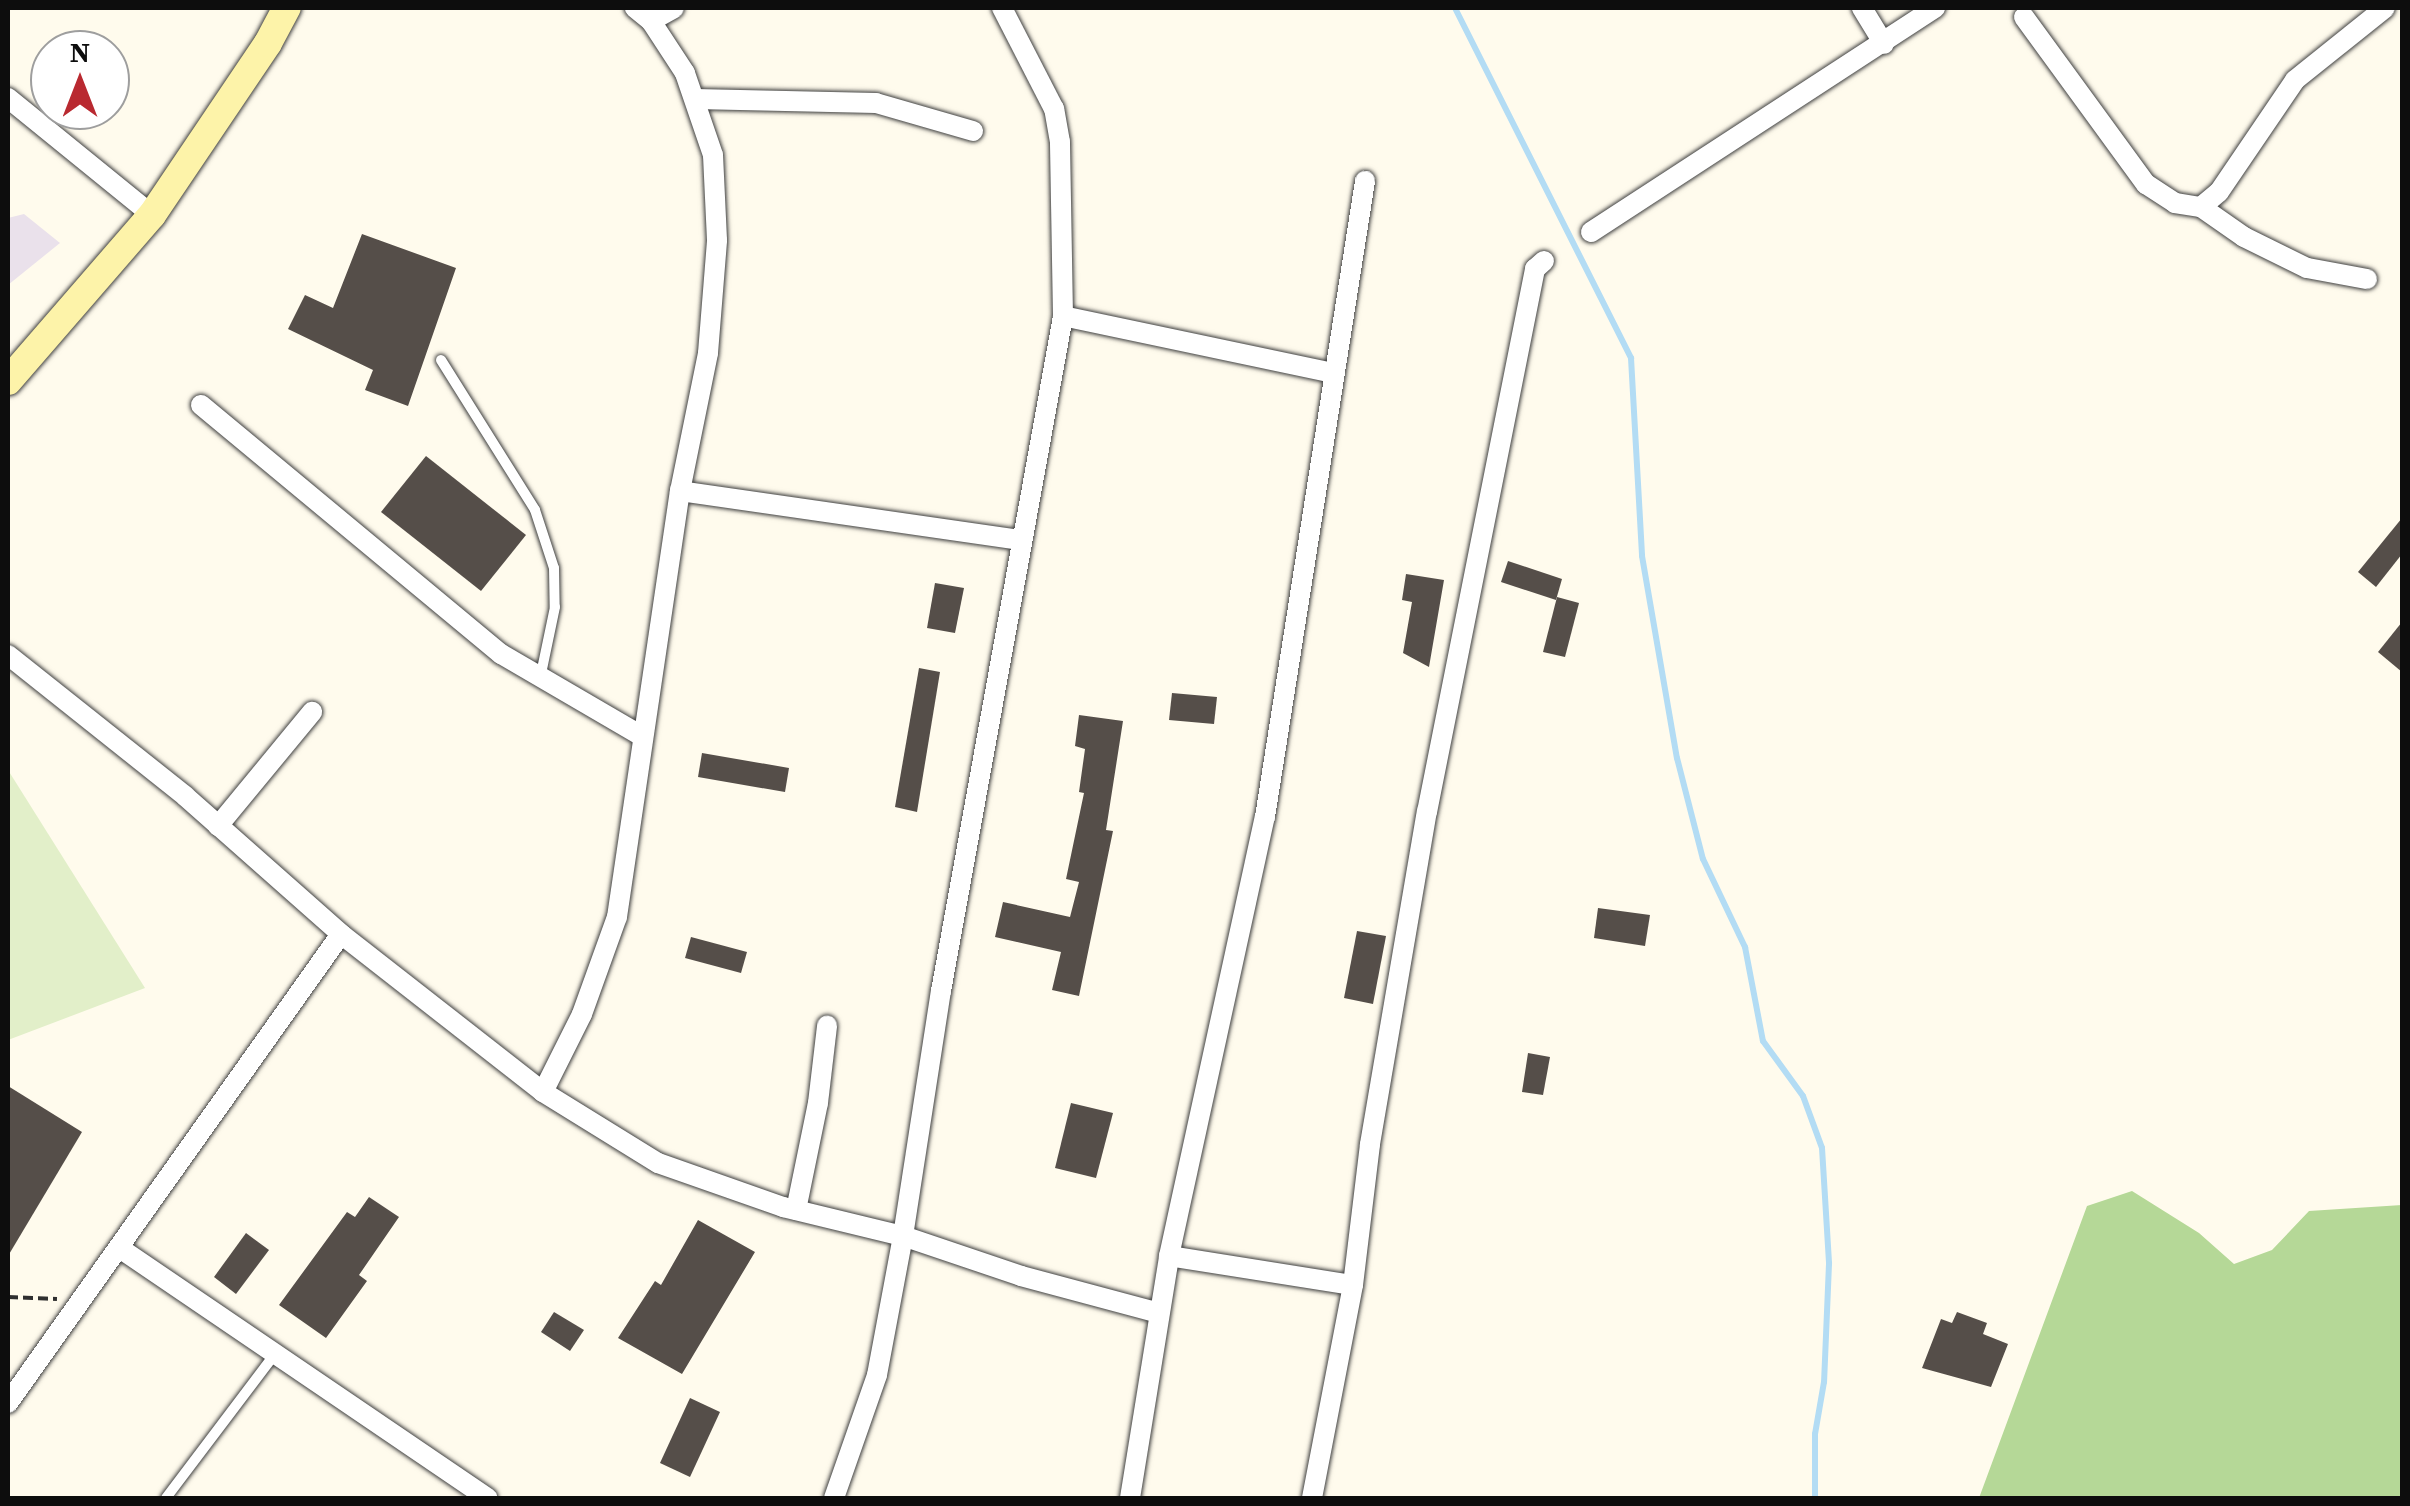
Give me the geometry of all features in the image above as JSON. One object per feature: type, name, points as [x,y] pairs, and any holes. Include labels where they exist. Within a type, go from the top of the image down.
[{"type":"street","points":[[8,381],[152,216],[268,43],[287,8]]},
{"type":"street","points":[[543,1092],[582,1014],[617,917],[680,491],[708,353],[717,240],[713,154],[686,72],[643,14],[674,8]]},
{"type":"street","points":[[834,1498],[877,1374],[904,1236],[941,991],[1063,316],[1060,142],[1054,109],[1002,8]]},
{"type":"street","points":[[1862,8],[1884,44]]},
{"type":"street","points":[[1591,232],[1935,8]]},
{"type":"street","points":[[2201,207],[2219,192],[2295,80],[2385,8]]},
{"type":"street","points":[[2026,11],[2146,184],[2175,203],[2201,207],[2244,237],[2307,268],[2367,279]]},
{"type":"street","points":[[8,98],[152,216]]},
{"type":"street","points":[[695,100],[876,103],[972,130]]},
{"type":"street","points":[[1130,1498],[1169,1256],[1266,817],[1365,182]]},
{"type":"street","points":[[1312,1498],[1353,1285],[1370,1144],[1427,812],[1536,270],[1544,261]]},
{"type":"street","points":[[1063,316],[1334,372]]},
{"type":"street","points":[[201,405],[501,654],[642,736]]},
{"type":"street","points":[[680,491],[1022,540]]},
{"type":"street","points":[[8,655],[218,826],[341,934],[543,1092],[658,1163],[796,1210],[904,1236],[1021,1276],[1159,1313]]},
{"type":"street","points":[[218,826],[312,712]]},
{"type":"street","points":[[8,1403],[341,934]]},
{"type":"street","points":[[796,1210],[818,1103],[826,1026]]},
{"type":"street","points":[[121,1248],[487,1498]]},
{"type":"street","points":[[1169,1256],[1353,1285]]},
{"type":"lane","points":[[441,360],[535,510],[554,568],[555,607],[541,674]]},
{"type":"lane","points":[[166,1498],[276,1353]]},
{"type":"path","points":[[8,1297],[50,1296],[78,1308]]},
{"type":"shaded area","points":[[24,214],[60,243],[8,285],[8,218]]},
{"type":"green space","points":[[8,770],[145,988],[8,1040]]},
{"type":"green space","points":[[2132,1191],[2199,1233],[2234,1264],[2272,1250],[2309,1211],[2402,1205],[2402,1498],[1979,1498],[2087,1206]]},
{"type":"building","points":[[362,234],[456,268],[408,406],[365,390],[373,370],[288,329],[305,295],[333,308]]},
{"type":"building","points":[[426,456],[526,535],[481,591],[381,512]]},
{"type":"building","points":[[2402,518],[2402,554],[2376,587],[2358,572]]},
{"type":"building","points":[[1508,561],[1562,579],[1556,600],[1501,582]]},
{"type":"building","points":[[1406,574],[1444,580],[1429,667],[1403,653],[1412,602],[1402,600]]},
{"type":"building","points":[[935,583],[964,588],[955,633],[927,628]]},
{"type":"building","points":[[1557,597],[1579,603],[1565,657],[1543,652]]},
{"type":"building","points":[[2402,622],[2402,672],[2378,652]]},
{"type":"building","points":[[919,668],[940,672],[917,812],[895,807]]},
{"type":"building","points":[[1172,693],[1217,697],[1214,724],[1169,720]]},
{"type":"building","points":[[1079,715],[1123,721],[1106,830],[1113,831],[1079,996],[1052,990],[1061,952],[995,937],[1003,902],[1070,917],[1079,882],[1066,879],[1084,793],[1079,792],[1085,749],[1075,746]]},
{"type":"building","points":[[702,753],[789,768],[785,792],[698,777]]},
{"type":"building","points":[[1598,908],[1650,915],[1645,946],[1594,938]]},
{"type":"building","points":[[1357,931],[1386,936],[1373,1004],[1344,998]]},
{"type":"building","points":[[691,937],[747,952],[741,973],[685,958]]},
{"type":"building","points":[[1528,1053],[1550,1057],[1543,1095],[1522,1092]]},
{"type":"building","points":[[8,1086],[82,1132],[8,1256]]},
{"type":"building","points":[[1071,1103],[1113,1113],[1096,1178],[1055,1168]]},
{"type":"building","points":[[369,1197],[399,1217],[359,1275],[367,1281],[326,1338],[279,1305],[347,1212],[355,1217]]},
{"type":"building","points":[[698,1220],[755,1252],[682,1374],[618,1338],[655,1281],[661,1285]]},
{"type":"building","points":[[246,1233],[269,1250],[236,1294],[214,1277]]},
{"type":"building","points":[[554,1312],[584,1330],[570,1351],[541,1332]]},
{"type":"building","points":[[1957,1312],[1987,1323],[1983,1334],[2008,1344],[1991,1387],[1922,1368],[1941,1319],[1952,1323]]},
{"type":"building","points":[[690,1398],[720,1412],[690,1477],[660,1463]]},
{"type":"waterway","points":[[1455,8],[1631,358],[1642,556],[1677,758],[1703,859],[1745,947],[1763,1041],[1803,1096],[1822,1148],[1829,1264],[1824,1382],[1815,1434],[1815,1498]]}]
